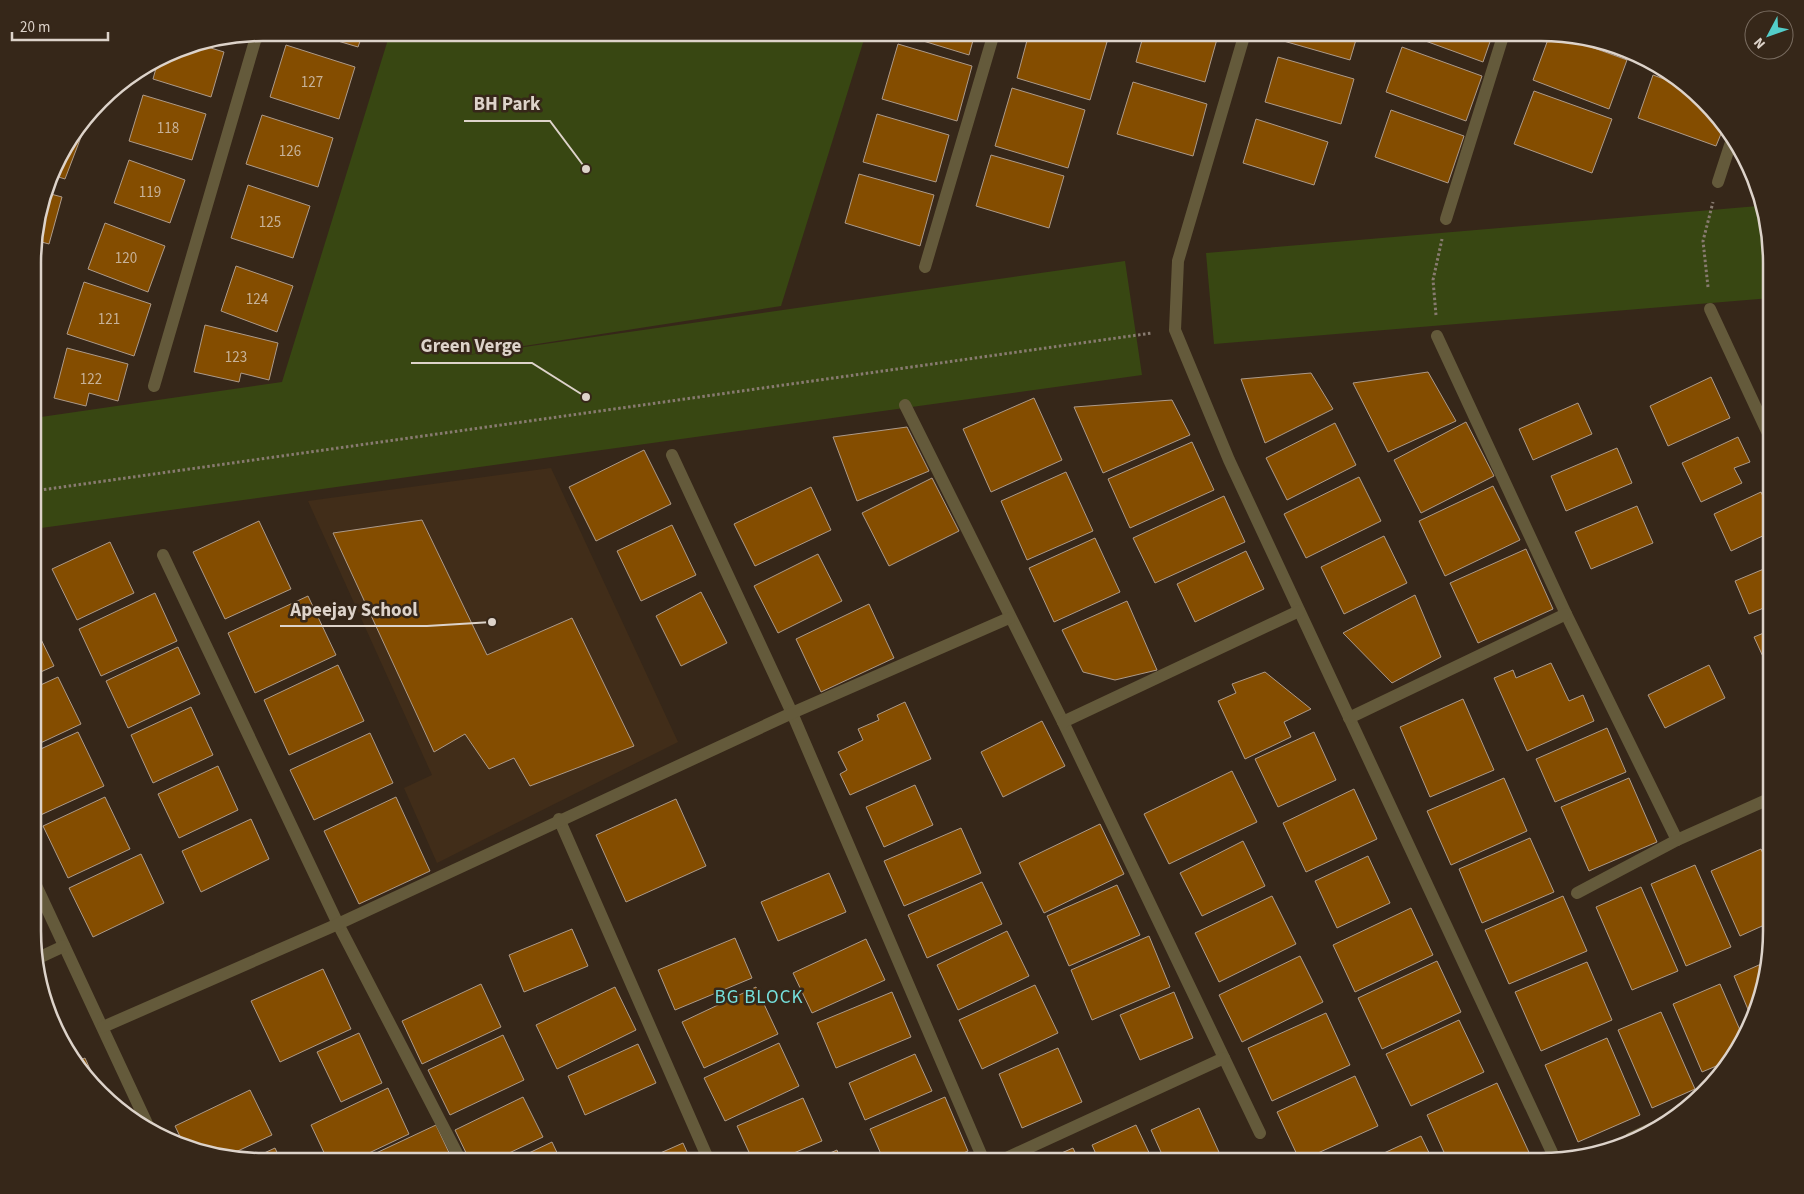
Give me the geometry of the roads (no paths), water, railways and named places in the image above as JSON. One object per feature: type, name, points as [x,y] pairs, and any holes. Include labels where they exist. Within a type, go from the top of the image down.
[{"type":"street","points":[[925,266],[991,41]]},
{"type":"street","points":[[1242,41],[1178,261],[1175,330],[1229,460],[1552,1152]]},
{"type":"street","points":[[1446,219],[1501,41]]},
{"type":"street","points":[[154,386],[255,42]]},
{"type":"street","points":[[1718,182],[1729,146]]},
{"type":"street","points":[[1710,309],[1763,423]]},
{"type":"street","points":[[1437,336],[1566,614],[1677,840]]},
{"type":"street","points":[[905,405],[1009,618],[1063,722],[1260,1133]]},
{"type":"street","points":[[672,454],[792,713],[981,1153]]},
{"type":"street","points":[[163,554],[338,924],[456,1153]]},
{"type":"street","points":[[1063,722],[1299,611]]},
{"type":"street","points":[[1349,718],[1566,614]]},
{"type":"street","points":[[102,1027],[338,924],[559,819],[792,713],[1009,618]]},
{"type":"street","points":[[1576,893],[1677,840],[1763,802]]},
{"type":"street","points":[[559,819],[705,1153]]},
{"type":"street","points":[[41,896],[144,1118]]},
{"type":"street","points":[[43,956],[64,946]]},
{"type":"street","points":[[1017,1153],[1224,1058]]},
{"type":"place","name":"BH Park","points":[[586,169]]},
{"type":"place","name":"Green Verge","points":[[586,397]]},
{"type":"place","name":"Apeejay School","points":[[492,622]]},
{"type":"district","name":"BG BLOCK","points":[[759,997]]}]
